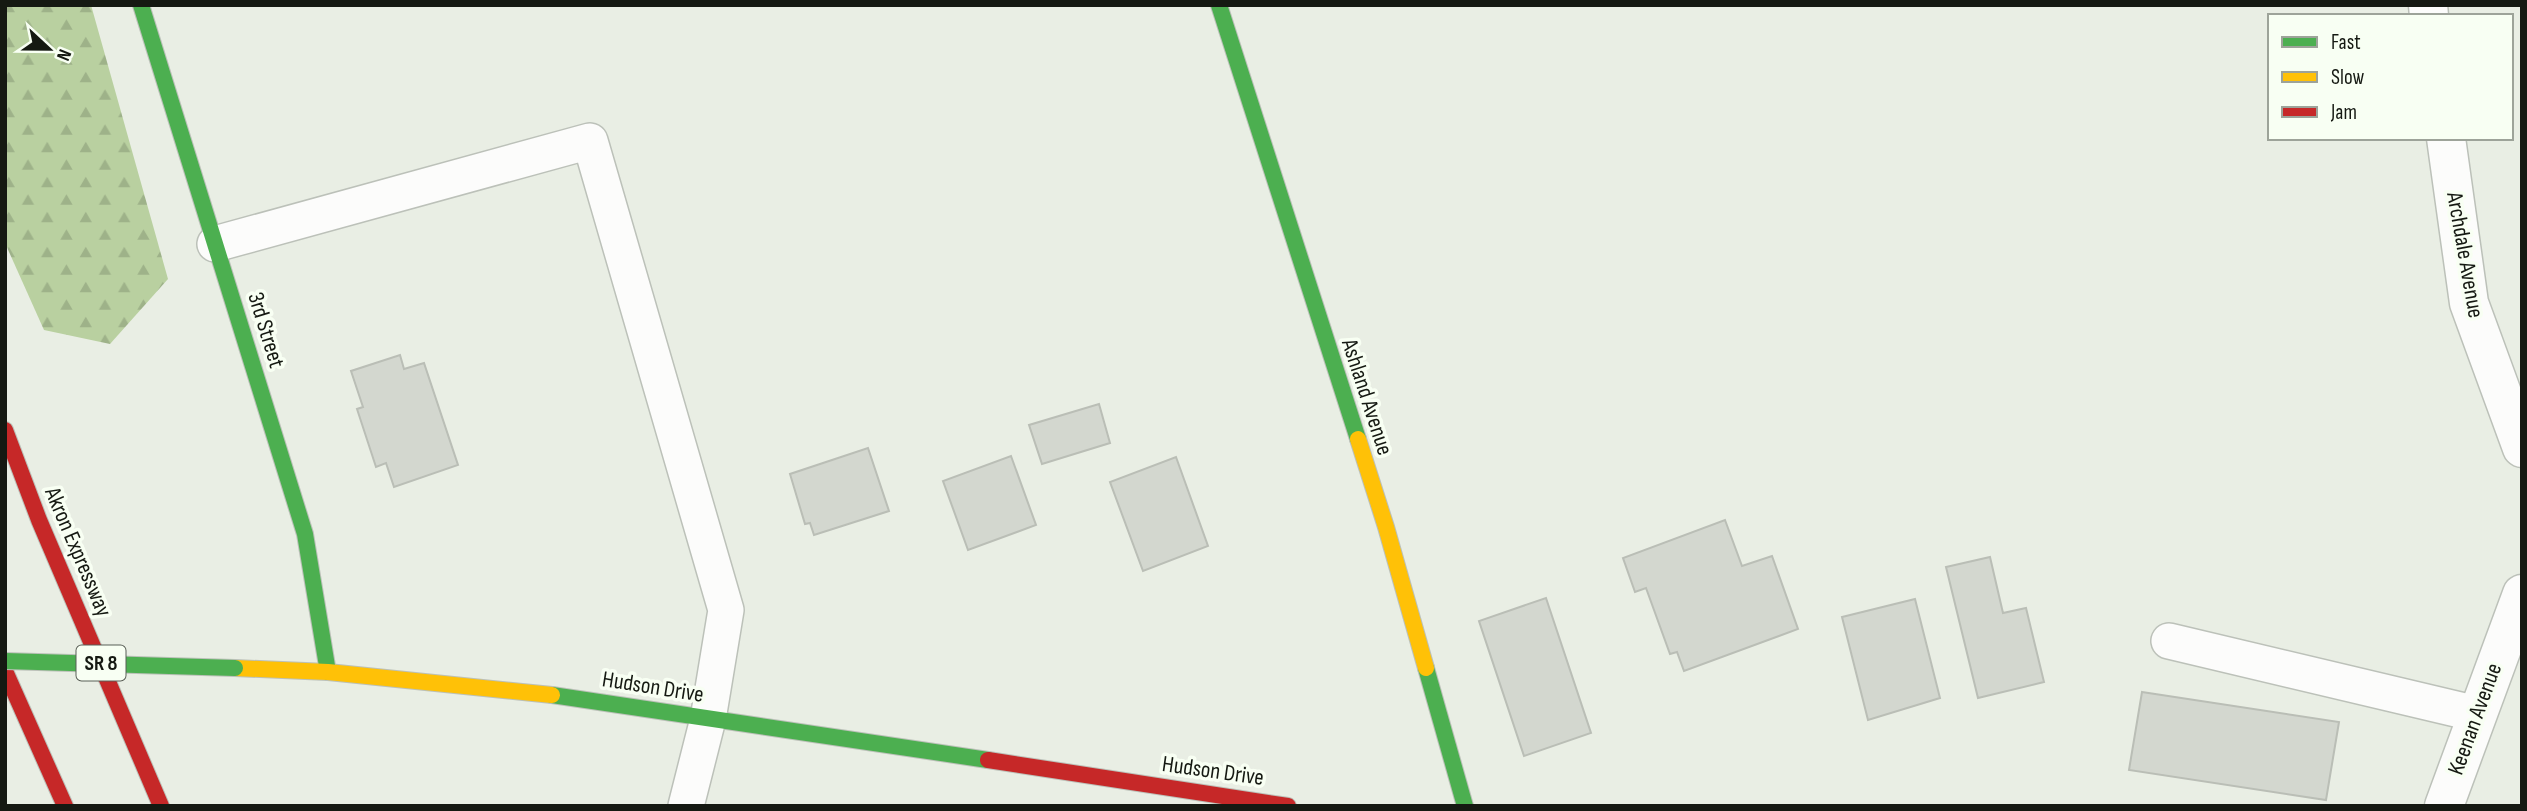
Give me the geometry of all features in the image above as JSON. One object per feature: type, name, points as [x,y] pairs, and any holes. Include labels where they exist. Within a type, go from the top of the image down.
[{"type":"main road","name":"3rd Street","points":[[141,5],[305,534],[328,672]]},
{"type":"main road","name":"Ashland Avenue","points":[[1219,5],[1385,527],[1465,806]]},
{"type":"main road","name":"Akron Expressway","points":[[5,430],[39,520],[161,806]]},
{"type":"main road","name":"Hudson Drive","points":[[5,661],[328,672],[556,695],[1288,806]]},
{"type":"main road","points":[[5,671],[65,806]]},
{"type":"street","name":"Archdale Avenue","points":[[2446,140],[2469,303],[2522,448]]},
{"type":"street","name":"Keenan Avenue","points":[[2444,806],[2522,594]]},
{"type":"lane","points":[[215,244],[590,141],[726,610],[708,719],[686,806]]},
{"type":"lane","points":[[2169,641],[2477,714]]},
{"type":"green space","points":[[5,5],[91,5],[168,279],[110,344],[44,330],[5,243]]},
{"type":"building","points":[[400,355],[404,369],[424,363],[458,465],[394,487],[386,463],[376,467],[357,409],[363,407],[351,371]]},
{"type":"building","points":[[1099,404],[1110,443],[1042,464],[1029,425]]},
{"type":"building","points":[[868,448],[889,511],[814,535],[810,523],[805,524],[790,474]]},
{"type":"building","points":[[1011,456],[1036,525],[968,550],[943,481]]},
{"type":"building","points":[[1176,457],[1208,546],[1143,571],[1110,482]]},
{"type":"building","points":[[1725,520],[1742,566],[1772,556],[1798,629],[1684,671],[1677,652],[1670,654],[1646,588],[1635,592],[1623,558]]},
{"type":"building","points":[[1990,557],[2003,613],[2026,608],[2044,682],[1978,698],[1946,567]]},
{"type":"building","points":[[1546,598],[1591,733],[1524,756],[1479,621]]},
{"type":"building","points":[[1915,599],[1940,698],[1868,720],[1842,617]]},
{"type":"building","points":[[2142,692],[2339,722],[2326,800],[2129,770]]},
{"type":"traffic: fast","points":[[141,5],[305,534],[328,672]]},
{"type":"traffic: fast","points":[[1219,5],[1358,439]]},
{"type":"traffic: fast","points":[[5,661],[235,668]]},
{"type":"traffic: fast","points":[[1426,668],[1465,806]]},
{"type":"traffic: fast","points":[[552,695],[988,760]]},
{"type":"traffic: slow","points":[[1358,439],[1426,668]]},
{"type":"traffic: slow","points":[[235,668],[328,672],[552,695]]},
{"type":"traffic: jam","points":[[5,430],[39,520],[161,806]]},
{"type":"traffic: jam","points":[[5,671],[65,806]]},
{"type":"traffic: jam","points":[[988,760],[1288,806]]}]
